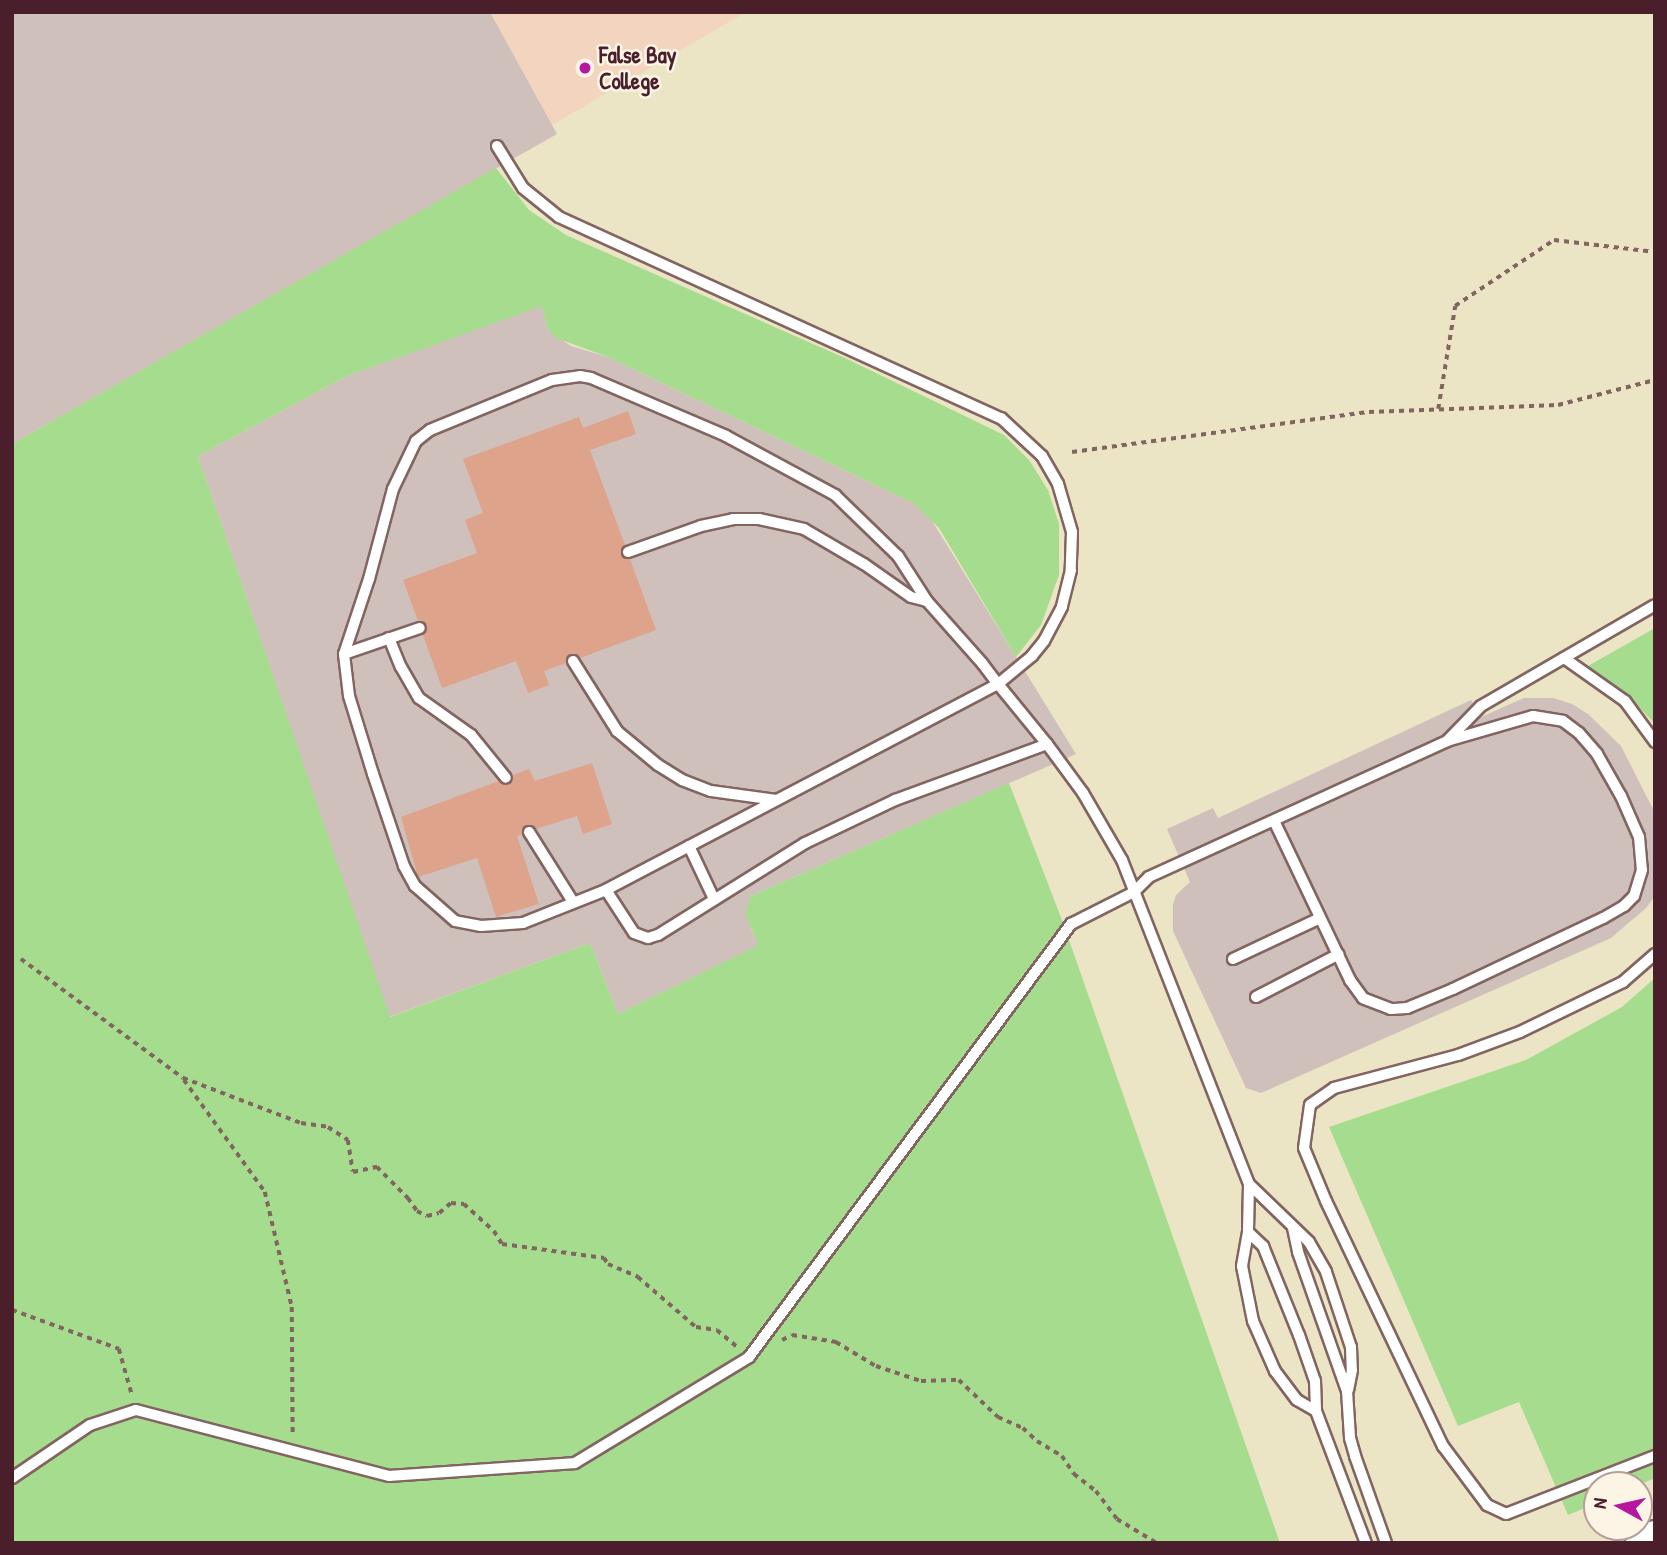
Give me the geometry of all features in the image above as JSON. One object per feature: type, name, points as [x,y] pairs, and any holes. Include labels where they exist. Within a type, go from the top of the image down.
[{"type":"main road","points":[[1642,1543],[1655,1537]]},
{"type":"lane","points":[[497,146],[523,188],[559,217],[985,409],[1030,442],[1051,469],[1065,500],[1072,532],[1071,570],[1062,607],[1044,641],[1032,656],[998,684],[780,801],[606,890],[523,923],[481,926],[455,921],[415,887],[404,866],[349,696],[344,654],[369,579],[393,489],[416,440],[430,430],[568,377],[591,378],[726,436],[835,495],[898,556],[927,601],[998,684],[1047,744],[1102,825],[1122,860],[1249,1184],[1248,1232],[1242,1266],[1253,1321],[1276,1371],[1297,1399],[1316,1411]]},
{"type":"lane","points":[[628,552],[701,526],[733,519],[759,519],[804,529],[864,564],[911,597],[927,601]]},
{"type":"lane","points":[[1447,741],[1481,706],[1655,605]]},
{"type":"lane","points":[[344,654],[420,628]]},
{"type":"lane","points":[[389,638],[401,667],[419,698],[471,735],[506,778]]},
{"type":"lane","points":[[1564,658],[1625,701],[1655,742]]},
{"type":"lane","points":[[573,660],[617,731],[658,765],[682,780],[710,791],[749,799],[780,801]]},
{"type":"lane","points":[[12,1478],[90,1425],[136,1410],[390,1476],[575,1462],[749,1357],[1071,924],[1134,892],[1149,877],[1447,741],[1532,716],[1563,721],[1579,733],[1597,754],[1639,837],[1642,854],[1640,884],[1624,906],[1603,918],[1407,1008],[1391,1009],[1363,998],[1320,918],[1274,821]]},
{"type":"lane","points":[[606,890],[634,933],[648,938],[806,843],[895,800],[1047,744]]},
{"type":"lane","points":[[529,832],[573,902]]},
{"type":"lane","points":[[689,846],[714,899]]},
{"type":"lane","points":[[1233,959],[1320,918]]},
{"type":"lane","points":[[1256,997],[1339,954]]},
{"type":"lane","points":[[1655,954],[1623,982],[1520,1032],[1458,1055],[1334,1088],[1310,1105],[1304,1148],[1443,1446],[1487,1505],[1506,1514],[1655,1456]]},
{"type":"lane","points":[[1249,1184],[1309,1242],[1317,1254],[1344,1320],[1352,1360],[1347,1391],[1350,1438],[1386,1543]]},
{"type":"lane","points":[[1293,1228],[1298,1252],[1347,1391]]},
{"type":"lane","points":[[1248,1232],[1263,1246],[1299,1335],[1315,1381],[1316,1411],[1366,1543]]},
{"type":"path","points":[[1438,409],[1455,306],[1554,240],[1655,252]]},
{"type":"path","points":[[1072,452],[1369,412],[1558,405],[1655,380]]},
{"type":"path","points":[[21,959],[183,1078],[301,1123],[328,1127],[348,1140],[353,1172],[377,1167],[417,1211],[427,1216],[439,1213],[451,1203],[464,1204],[494,1231],[502,1244],[604,1258],[608,1264],[638,1278],[696,1327],[717,1330],[749,1357],[792,1335],[835,1342],[876,1366],[921,1381],[959,1380],[998,1417],[1023,1427],[1037,1441],[1062,1456],[1074,1474],[1096,1490],[1117,1519],[1157,1543]]},
{"type":"path","points":[[183,1078],[265,1192],[292,1307],[293,1451]]},
{"type":"path","points":[[12,1310],[119,1349],[136,1410]]},
{"type":"shaded area","points":[[12,12],[490,12],[557,134],[12,444]]},
{"type":"shaded area","name":"False Bay College","points":[[490,12],[746,12],[552,125]]},
{"type":"shaded area","points":[[542,305],[548,330],[571,346],[608,357],[913,503],[929,516],[1076,754],[751,896],[751,928],[760,945],[618,1014],[590,943],[389,1017],[198,456],[347,376]]},
{"type":"shaded area","points":[[1524,698],[1553,698],[1572,704],[1588,714],[1621,746],[1655,813],[1655,896],[1646,908],[1611,938],[1261,1093],[1246,1088],[1173,931],[1173,905],[1176,895],[1190,882],[1167,829],[1213,808],[1218,818],[1471,700],[1481,717]]},
{"type":"green space","points":[[496,168],[529,210],[566,235],[845,358],[1004,435],[1029,460],[1048,490],[1059,524],[1059,575],[1041,625],[1016,657],[939,528],[913,503],[608,357],[556,338],[548,330],[542,306],[347,376],[198,456],[390,1017],[590,943],[618,1014],[759,945],[745,914],[751,896],[1009,783],[1062,920],[1280,1543],[12,1543],[12,444]]},
{"type":"green space","points":[[1655,628],[1655,724],[1626,693],[1588,666]]},
{"type":"green space","points":[[1655,978],[1655,1478],[1653,1479],[1653,1471],[1583,1471],[1583,1509],[1568,1515],[1519,1402],[1458,1426],[1329,1127],[1526,1060],[1622,1007]]},
{"type":"building","points":[[628,411],[636,434],[590,450],[625,545],[621,555],[630,559],[656,630],[580,658],[570,654],[566,663],[544,671],[549,685],[528,693],[516,661],[442,688],[423,635],[427,625],[418,621],[403,580],[477,553],[465,520],[483,513],[463,459],[579,417],[583,428]]},
{"type":"building","points":[[592,763],[612,824],[583,834],[577,816],[536,829],[526,825],[522,834],[517,836],[539,904],[496,917],[477,858],[418,877],[401,817],[499,781],[508,785],[513,781],[513,775],[529,769],[535,781]]},
{"type":"place","name":"False Bay College","points":[[585,68]]}]
